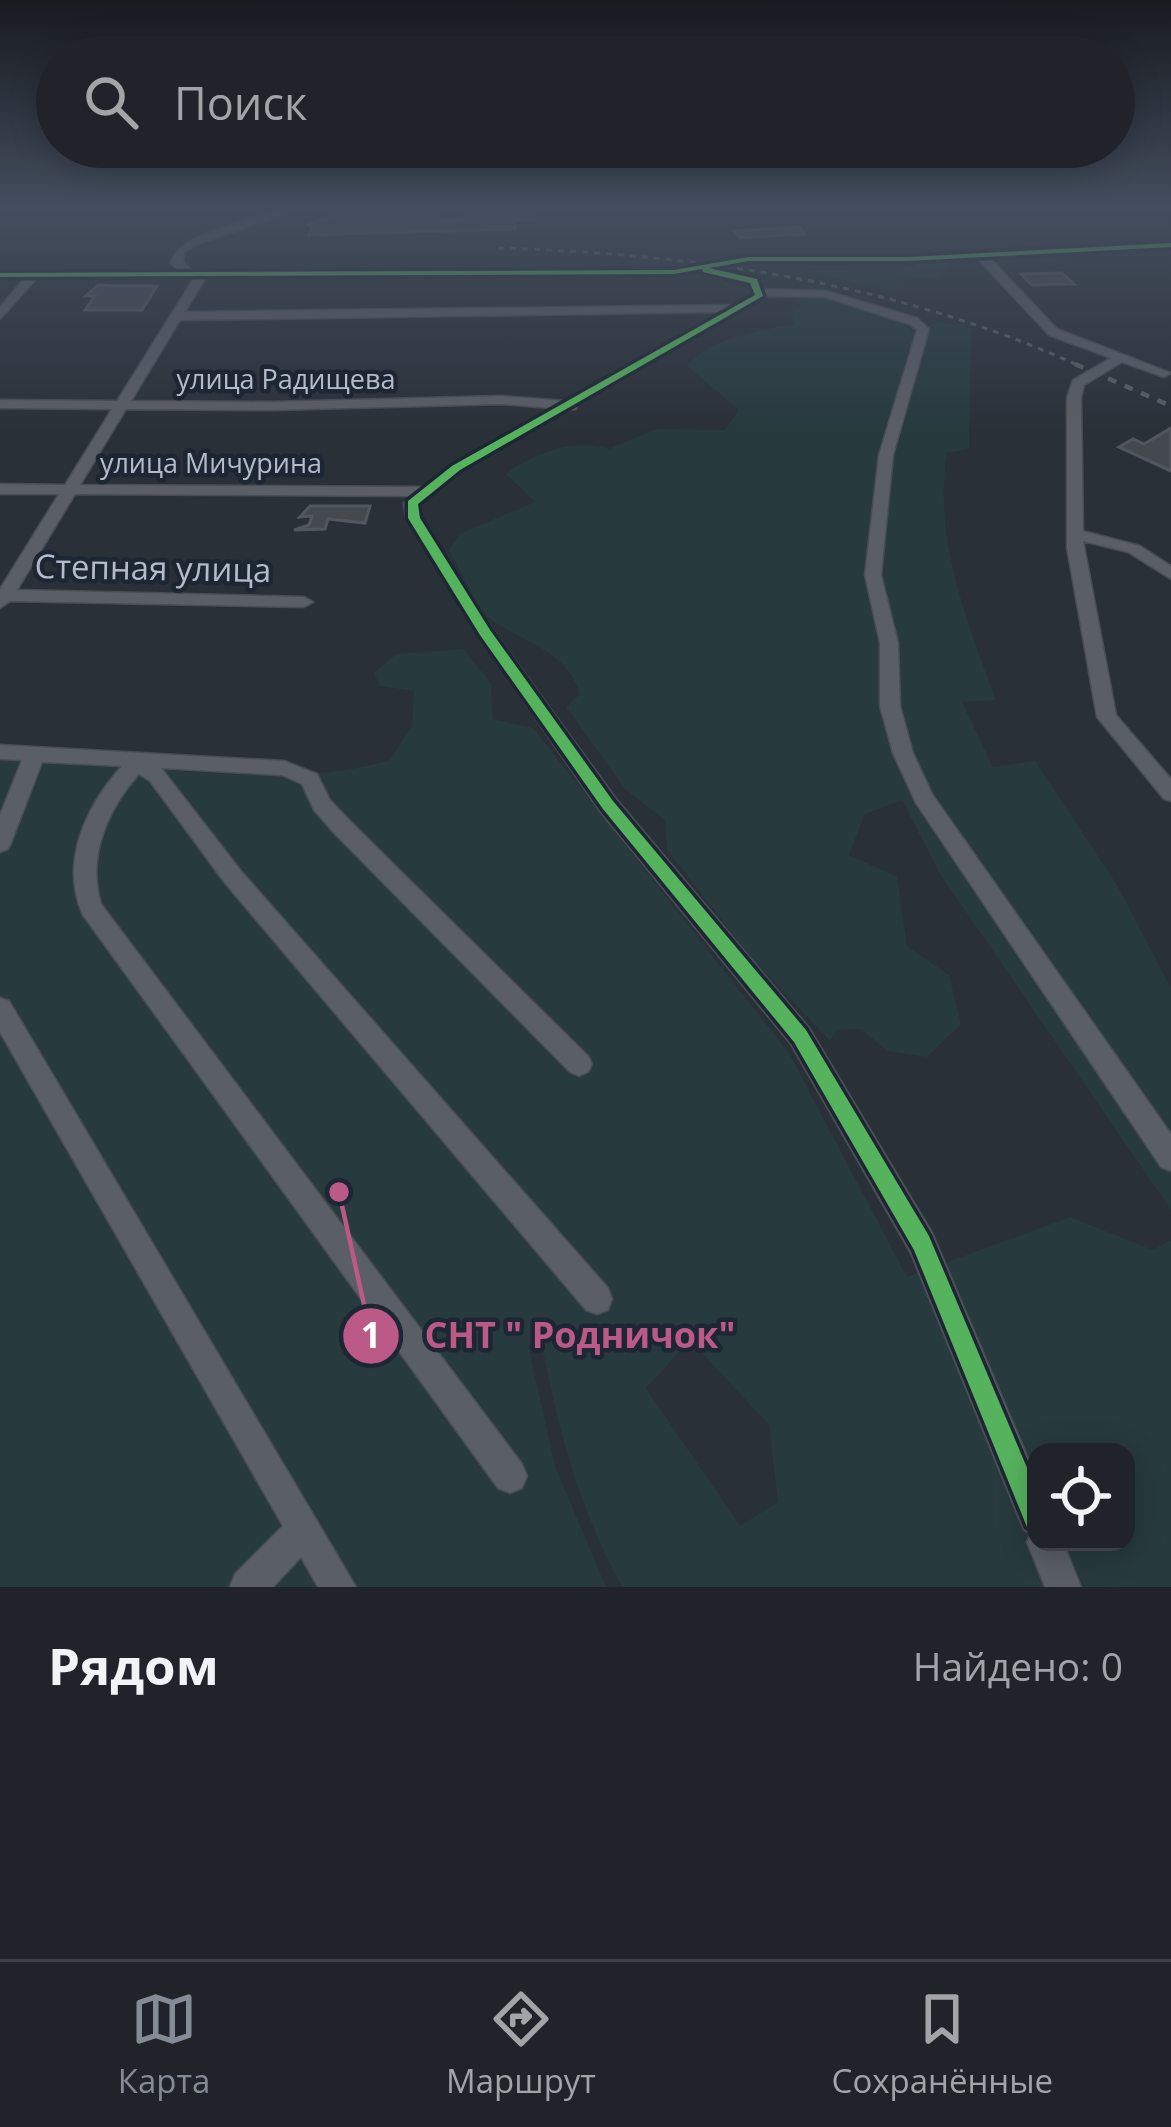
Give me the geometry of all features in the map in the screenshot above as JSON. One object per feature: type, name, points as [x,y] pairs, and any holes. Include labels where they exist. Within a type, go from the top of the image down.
[{"type":"street","points":[[0,315],[27,283]]},
{"type":"street","points":[[2,597],[196,283]]},
{"type":"street","points":[[751,300],[754,283]]},
{"type":"street","points":[[1005,283],[1038,321],[1164,373]]},
{"type":"street","points":[[176,316],[826,295],[913,321],[923,329],[886,455],[873,574],[889,643],[890,706],[903,753],[923,797],[1171,1157]]},
{"type":"street","points":[[751,300],[422,491],[412,502],[414,518],[485,632],[674,890],[800,1036],[922,1244],[1027,1496]]},
{"type":"street","points":[[1141,364],[1171,352]]},
{"type":"street","points":[[1120,357],[1078,383],[1074,398],[1078,567],[1107,717],[1171,793]]},
{"type":"street","name":"улица Радищева","points":[[0,404],[502,400],[571,406]]},
{"type":"street","name":"улица Мичурина","points":[[0,489],[422,491]]},
{"type":"street","points":[[1078,535],[1134,549],[1171,574]]},
{"type":"street","name":"Степная улица","points":[[2,597],[304,602]]},
{"type":"street","points":[[0,752],[105,754],[136,763],[284,768],[310,779],[321,803],[343,828],[579,1064]]},
{"type":"street","points":[[0,844],[35,752]]},
{"type":"street","points":[[136,763],[157,776],[232,877],[597,1299]]},
{"type":"street","points":[[136,763],[101,813],[82,865],[82,887],[91,908],[510,1476]]},
{"type":"street","points":[[0,1009],[338,1587]]},
{"type":"street","points":[[248,1587],[303,1530]]},
{"type":"street","points":[[1049,1551],[1063,1587]]},
{"type":"green space","points":[[858,283],[896,283],[899,289]]},
{"type":"green space","points":[[823,291],[898,310],[898,320],[914,333],[936,322],[971,328],[969,449],[947,453],[945,516],[955,579],[996,700],[962,702],[993,767],[1035,761],[1117,885],[1171,988],[1171,1210],[940,874],[902,800],[865,814],[849,855],[897,877],[907,946],[949,975],[961,1024],[927,1057],[887,1051],[861,1029],[837,1030],[830,1041],[752,958],[667,850],[665,820],[625,789],[566,707],[580,694],[566,668],[489,617],[449,550],[461,533],[535,502],[506,474],[529,459],[569,446],[609,449],[656,429],[725,430],[739,410],[687,366],[722,342],[795,324],[791,315],[801,305],[791,299]]},
{"type":"green space","points":[[463,649],[491,683],[493,719],[533,728],[789,1053],[907,1277],[1070,1217],[1153,1250],[1171,1240],[1171,1587],[622,1587],[572,1469],[542,1345],[575,1320],[528,1345],[555,1466],[606,1587],[0,1587],[0,759],[249,775],[346,770],[390,760],[412,726],[414,691],[380,686],[374,673],[396,654]],"holes":[[[690,1340],[769,1425],[778,1502],[740,1526],[646,1388]]]},
{"type":"building","points":[[98,285],[157,286],[142,310],[85,310],[95,296],[86,296]]},
{"type":"building","points":[[1171,428],[1171,471],[1119,447],[1133,439],[1144,444]]},
{"type":"building","points":[[310,506],[370,506],[365,523],[328,519],[325,529],[294,530],[309,525],[312,516],[300,517]]},
{"type":"railway","points":[[819,283],[941,314],[1079,366]]},
{"type":"railway","points":[[1075,364],[1079,366]]},
{"type":"railway","points":[[1079,366],[1171,406]]},
{"type":"cycle path","points":[[755,283],[759,296],[456,468],[412,503],[414,518],[485,632],[608,805],[800,1036],[922,1243],[1027,1496]]},
{"type":"place","name":"СНТ \" Родничок\"","points":[[339,1192]]}]
